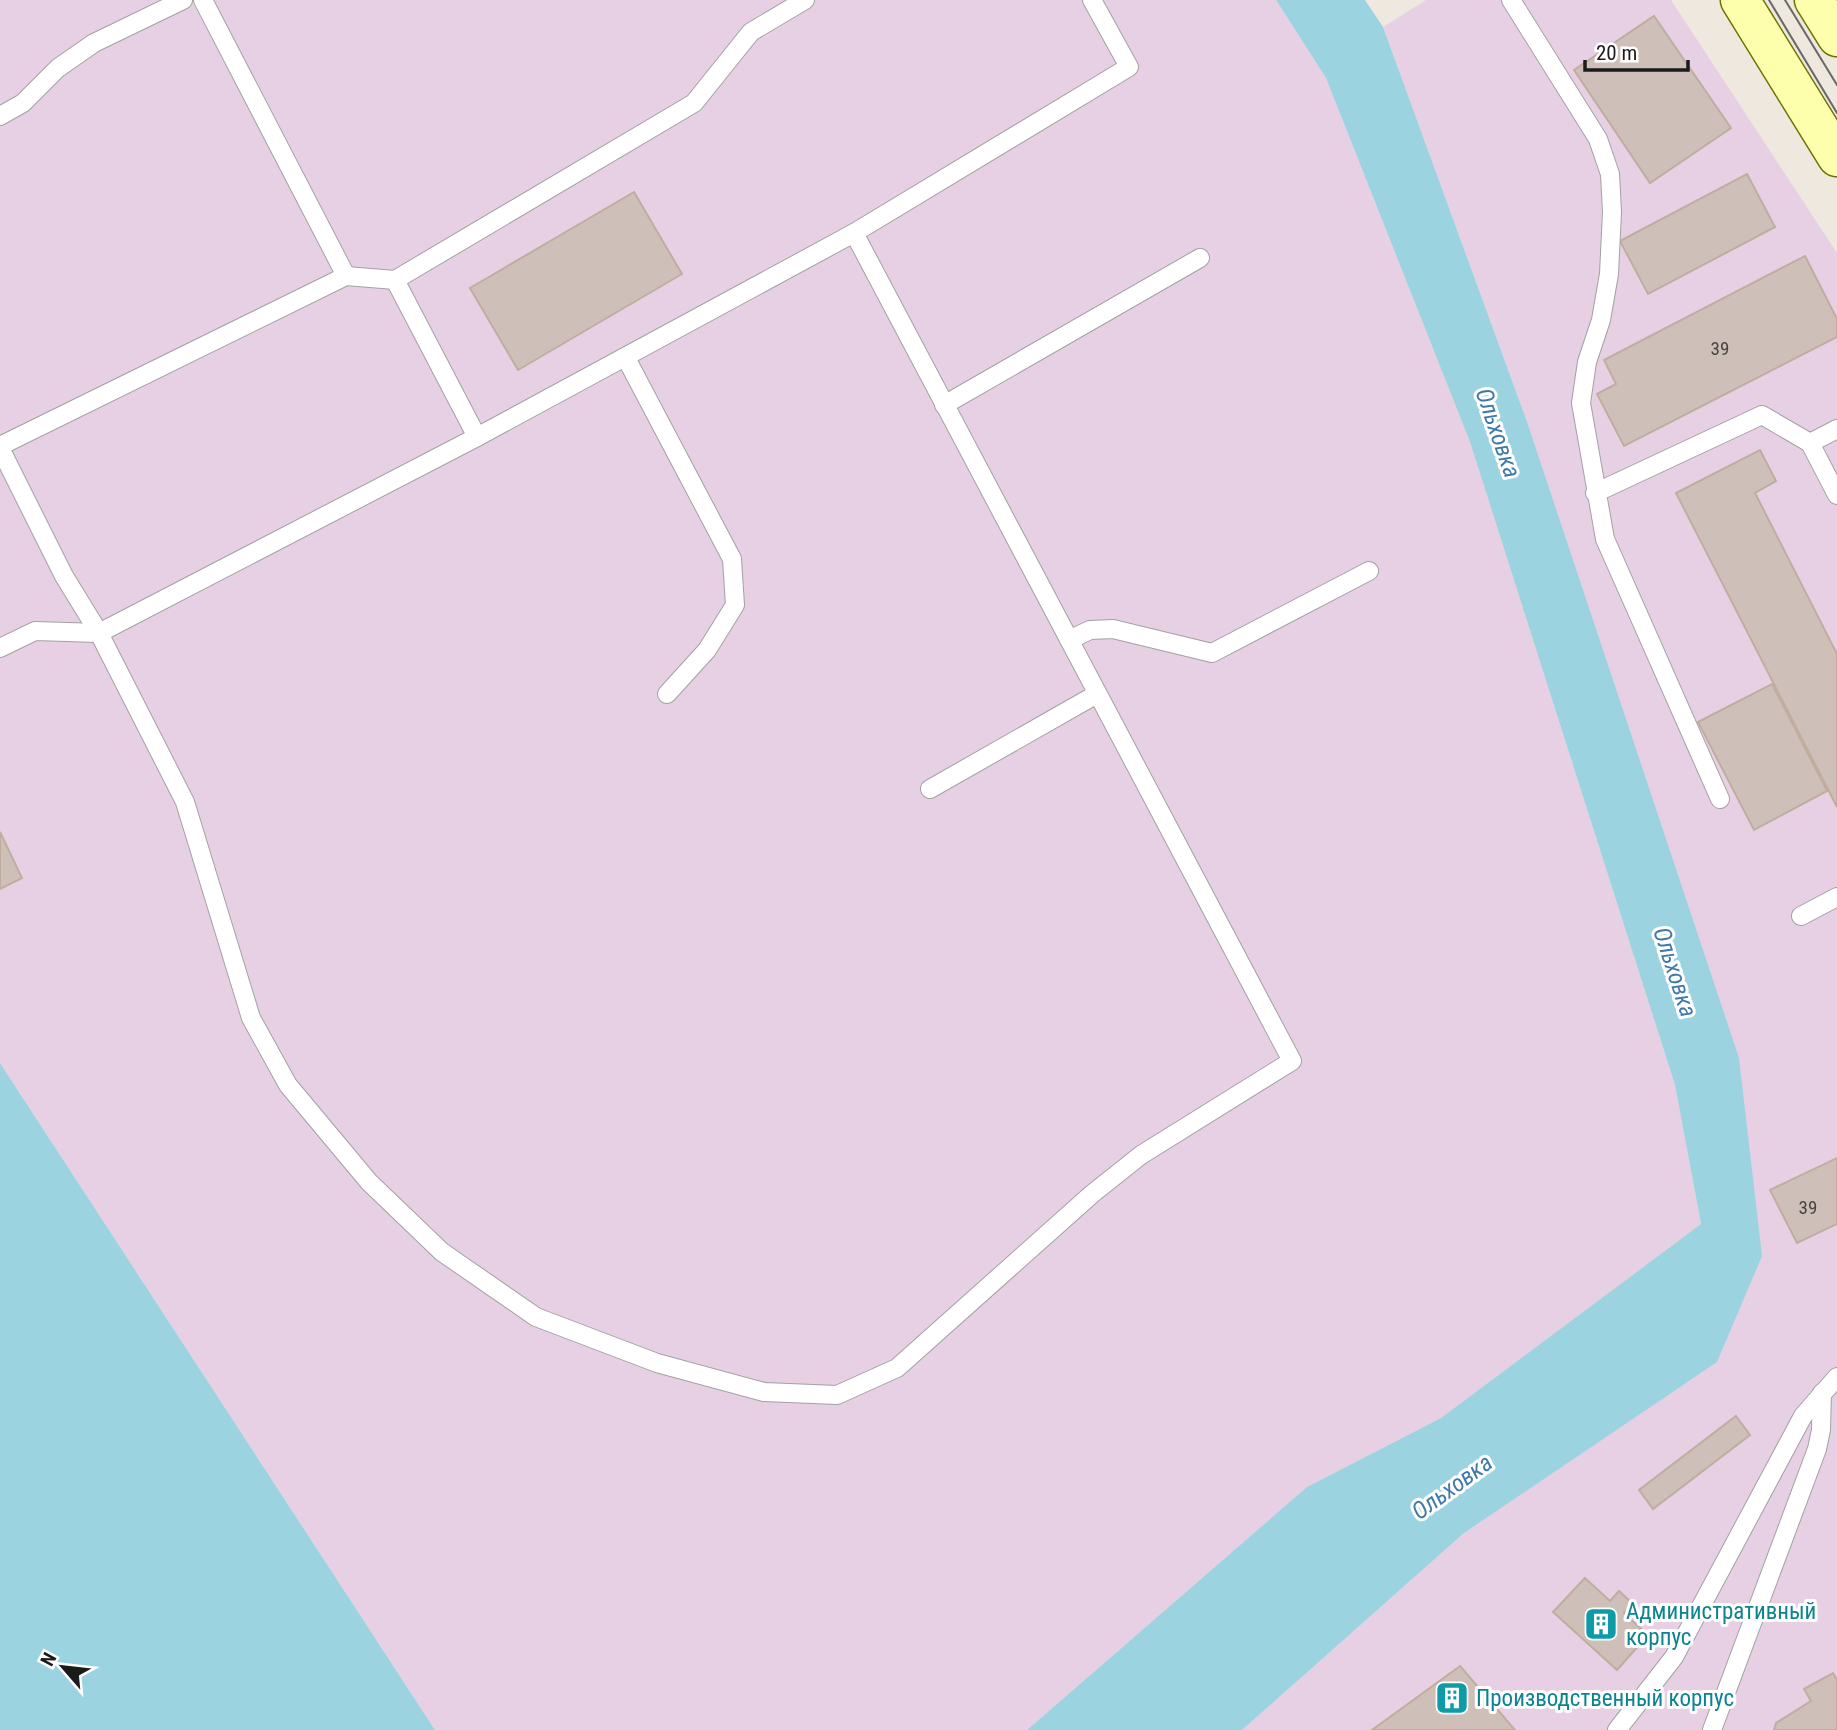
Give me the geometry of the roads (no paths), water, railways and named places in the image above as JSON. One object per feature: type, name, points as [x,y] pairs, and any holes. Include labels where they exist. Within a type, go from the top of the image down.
[{"type":"main road","points":[[1740,0],[1837,157]]},
{"type":"main road","points":[[1814,0],[1837,37]]},
{"type":"lane","points":[[0,117],[23,103],[58,68],[94,43],[183,0]]},
{"type":"lane","points":[[203,0],[346,276]]},
{"type":"lane","points":[[805,0],[751,32],[694,103],[395,280],[346,276],[0,447],[64,576],[99,633],[185,803],[251,1018],[288,1085],[369,1182],[442,1252],[536,1317],[657,1363],[764,1392],[837,1395],[897,1368],[1092,1194],[1142,1155],[1292,1061],[854,233]]},
{"type":"lane","points":[[0,648],[35,631],[99,633],[477,438],[854,233],[1129,67],[1091,0]]},
{"type":"lane","points":[[1511,0],[1598,139],[1610,174],[1609,274],[1601,320],[1587,362],[1581,404],[1595,494],[1605,539],[1720,799]]},
{"type":"lane","points":[[944,405],[1200,258]]},
{"type":"lane","points":[[395,280],[477,438]]},
{"type":"lane","points":[[626,358],[732,559],[735,605],[707,650],[667,694]]},
{"type":"lane","points":[[1595,494],[1762,415],[1810,443],[1837,495]]},
{"type":"lane","points":[[1810,443],[1837,429]]},
{"type":"lane","points":[[1069,640],[1090,631],[1113,629],[1212,653],[1369,571]]},
{"type":"lane","points":[[930,789],[1097,694]]},
{"type":"lane","points":[[1801,916],[1837,897]]},
{"type":"lane","points":[[1617,1730],[1674,1657],[1803,1416],[1837,1377]]},
{"type":"lane","points":[[1712,1730],[1817,1449],[1821,1430],[1822,1394]]},
{"type":"water","name":"Ольховка","points":[[1276,0],[1365,0],[1383,27],[1526,419],[1739,1058],[1762,1256],[1717,1362],[1464,1533],[1242,1730],[1027,1730],[1307,1487],[1441,1418],[1701,1224],[1675,1085],[1470,442],[1326,78]]},
{"type":"water","points":[[0,1063],[435,1730],[0,1730]]},
{"type":"tram line","points":[[1769,0],[1837,113]]},
{"type":"tram line","points":[[1785,0],[1837,85]]},
{"type":"place","name":"Административный корпус","points":[[1601,1624]]},
{"type":"place","name":"Производственный корпус","points":[[1452,1698]]}]
